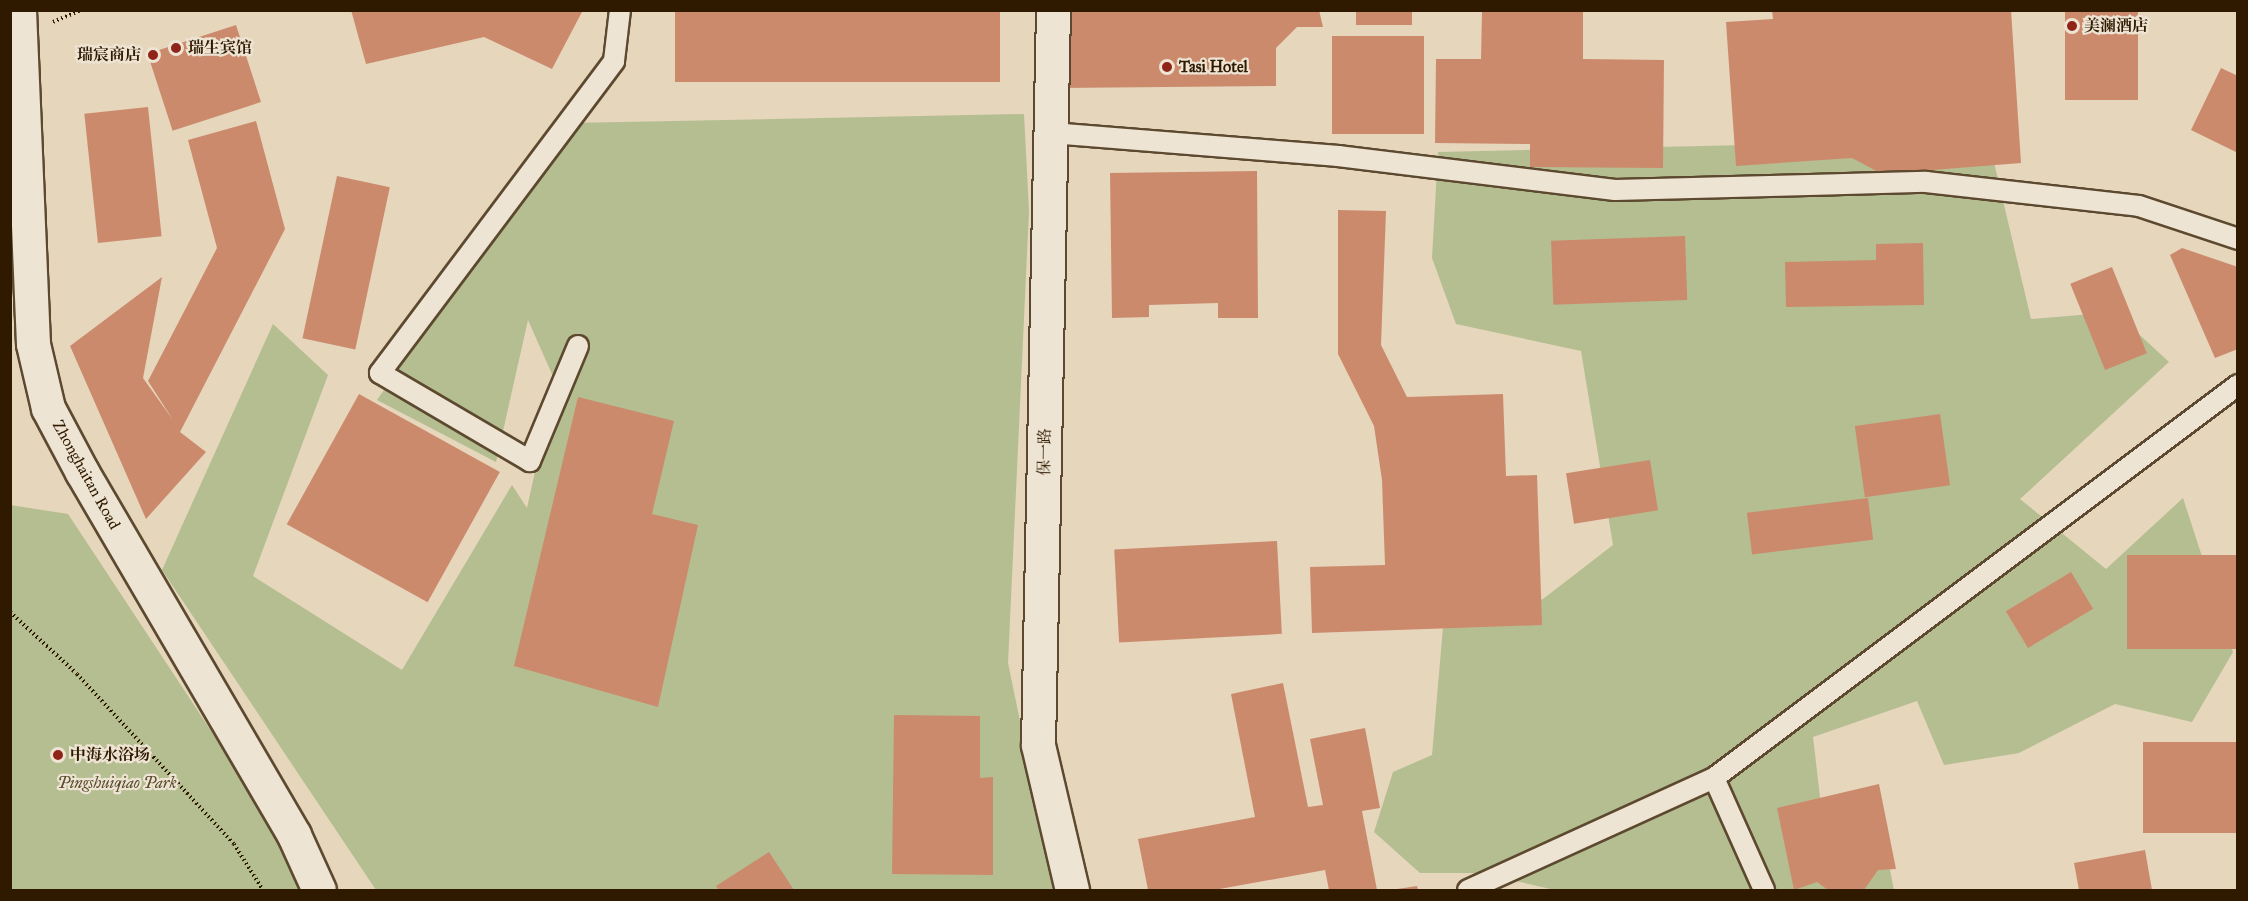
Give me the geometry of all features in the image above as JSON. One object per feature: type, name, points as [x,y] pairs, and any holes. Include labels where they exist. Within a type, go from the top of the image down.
[{"type":"main road","name":"Zhonghaitan Road","points":[[19,10],[33,344],[48,408],[294,835],[319,891]]},
{"type":"main road","name":"保一路","points":[[1053,10],[1038,745],[1072,891]]},
{"type":"lane","points":[[578,346],[530,461],[380,373],[614,61],[620,10]]},
{"type":"lane","points":[[1052,133],[1338,156],[1615,190],[1926,182],[2139,206],[2238,239]]},
{"type":"lane","points":[[1468,891],[1714,778],[2238,385]]},
{"type":"lane","points":[[1714,778],[1764,891]]},
{"type":"path","points":[[10,612],[77,674],[226,836],[263,891]]},
{"type":"green space","points":[[1024,114],[1029,211],[1008,663],[1055,890],[376,890],[162,570],[273,324],[328,375],[253,576],[402,670],[512,485],[527,508],[555,381],[528,320],[496,462],[377,400],[570,123]]},
{"type":"green space","points":[[1833,143],[1992,154],[2031,319],[2115,312],[2169,362],[2020,499],[2106,569],[2183,498],[2233,652],[2192,722],[2115,704],[2019,753],[1944,765],[1917,701],[1813,737],[1824,831],[1888,860],[1894,890],[1555,890],[1481,873],[1420,873],[1374,832],[1393,772],[1432,755],[1443,627],[1543,599],[1613,545],[1581,351],[1456,324],[1432,258],[1438,152]]},
{"type":"green space","name":"Pingshuiqiao Park","points":[[10,505],[68,514],[258,802],[301,890],[11,890]]},
{"type":"building","points":[[351,10],[583,10],[552,69],[484,37],[366,64]]},
{"type":"building","points":[[675,10],[1000,10],[1000,82],[675,82]]},
{"type":"building","name":"Tasi Hotel","points":[[1057,10],[1319,10],[1323,27],[1297,27],[1276,48],[1276,86],[1058,88]]},
{"type":"building","points":[[1356,10],[1412,10],[1412,25],[1356,25]]},
{"type":"building","points":[[1482,10],[1583,10],[1583,59],[1664,60],[1663,168],[1530,167],[1530,144],[1435,143],[1436,59],[1481,59]]},
{"type":"building","points":[[1772,10],[2011,10],[2021,163],[1882,174],[1852,158],[1736,166],[1726,22],[1773,19]]},
{"type":"building","points":[[2065,10],[2138,10],[2138,100],[2065,100]]},
{"type":"building","points":[[236,25],[261,102],[173,131],[148,54]]},
{"type":"building","points":[[1332,36],[1424,36],[1424,134],[1332,134]]},
{"type":"building","points":[[2221,68],[2238,76],[2238,153],[2191,130]]},
{"type":"building","points":[[148,107],[162,236],[98,243],[84,114]]},
{"type":"building","points":[[256,121],[285,229],[180,432],[206,452],[146,519],[70,346],[162,277],[143,378],[173,420],[148,381],[217,248],[188,140]]},
{"type":"building","points":[[1257,171],[1258,318],[1218,318],[1218,303],[1149,305],[1149,317],[1112,318],[1110,173]]},
{"type":"building","points":[[337,176],[390,187],[355,350],[302,338]]},
{"type":"building","points":[[1338,210],[1386,211],[1381,345],[1407,397],[1503,394],[1506,476],[1537,475],[1542,625],[1312,633],[1310,567],[1385,565],[1382,480],[1374,426],[1338,354]]},
{"type":"building","points":[[1685,236],[1687,300],[1553,305],[1551,241]]},
{"type":"building","points":[[1923,243],[1924,305],[1786,307],[1785,262],[1876,260],[1876,244]]},
{"type":"building","points":[[2182,248],[2238,267],[2238,349],[2215,358],[2170,255]]},
{"type":"building","points":[[2112,267],[2147,353],[2105,370],[2070,284]]},
{"type":"building","points":[[359,394],[500,472],[428,602],[287,524]]},
{"type":"building","points":[[578,397],[674,421],[652,514],[698,525],[658,707],[514,666]]},
{"type":"building","points":[[1940,414],[1950,485],[1865,497],[1855,426]]},
{"type":"building","points":[[1650,460],[1658,510],[1574,524],[1566,473]]},
{"type":"building","points":[[1868,498],[1873,540],[1752,555],[1747,513]]},
{"type":"building","points":[[1277,541],[1282,634],[1119,642],[1114,550]]},
{"type":"building","points":[[2127,555],[2238,555],[2238,649],[2127,649]]},
{"type":"building","points":[[2071,572],[2093,609],[2028,648],[2006,611]]},
{"type":"building","points":[[1283,683],[1308,807],[1323,805],[1310,739],[1365,728],[1380,808],[1362,811],[1377,890],[1329,890],[1325,870],[1214,890],[1148,890],[1138,839],[1255,817],[1231,694]]},
{"type":"building","points":[[894,715],[980,716],[980,778],[993,777],[993,875],[892,874]]},
{"type":"building","points":[[2143,742],[2238,742],[2238,833],[2143,833]]},
{"type":"building","points":[[1879,784],[1896,869],[1878,870],[1864,890],[1828,890],[1817,882],[1794,890],[1777,808]]},
{"type":"building","points":[[2145,850],[2152,890],[2079,890],[2074,863]]},
{"type":"building","points":[[769,852],[794,890],[719,890],[716,886]]},
{"type":"building","points":[[1417,886],[1418,890],[1397,890],[1397,889]]},
{"type":"place","name":"美澜酒店","points":[[2072,26]]},
{"type":"place","name":"瑞生宾馆","points":[[176,48]]},
{"type":"place","name":"瑞宸商店","points":[[153,55]]},
{"type":"place","name":"Tasi Hotel","points":[[1167,67]]},
{"type":"place","name":"中海水浴场","points":[[58,755]]}]
